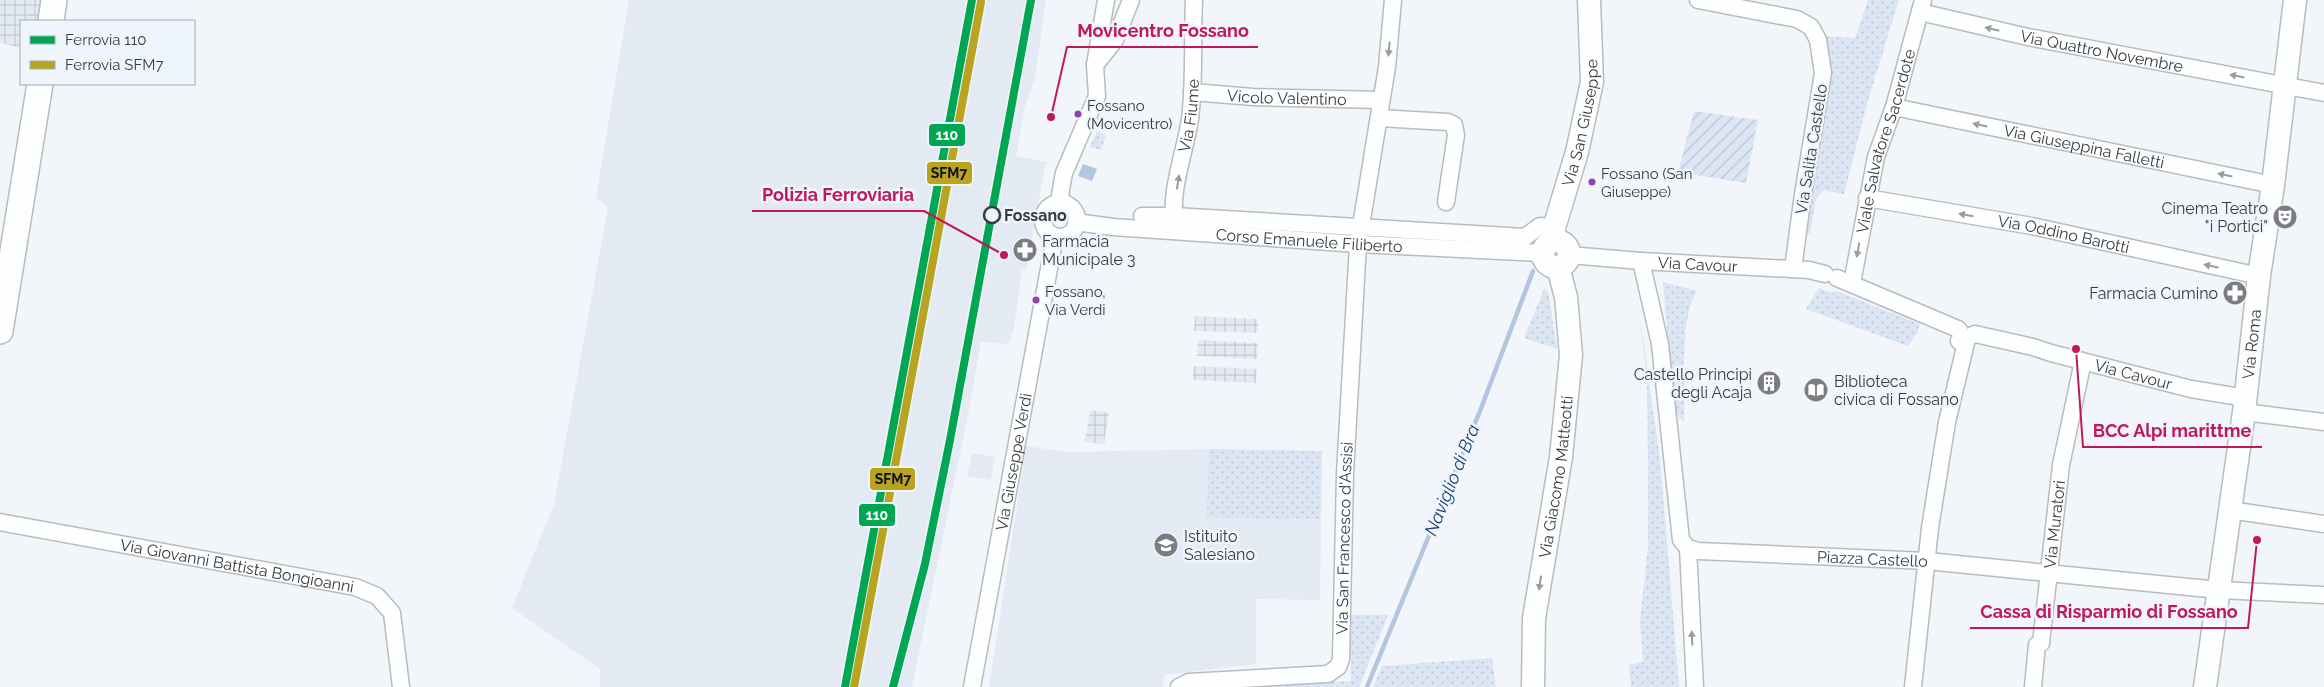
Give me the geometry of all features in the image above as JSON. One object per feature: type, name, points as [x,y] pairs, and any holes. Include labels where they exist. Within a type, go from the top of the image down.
[{"type":"main road","points":[[51,20],[54,0]]},
{"type":"main road","name":"Via San Giuseppe","points":[[1555,249],[1592,82],[1590,0]]},
{"type":"main road","name":"Via Roma","points":[[2206,687],[2245,405],[2259,276],[2273,185],[2294,0]]},
{"type":"main road","points":[[0,330],[40,85]]},
{"type":"main road","name":"Via Giacomo Matteotti","points":[[1533,687],[1534,618],[1561,457],[1571,355],[1566,297],[1555,249]]},
{"type":"street","points":[[1063,204],[1052,206],[1044,214],[1043,224],[1046,230],[1055,236],[1069,234],[1073,231],[1076,222],[1074,212],[1063,204],[1060,195],[1064,172],[1097,96],[1095,64],[1106,0]]},
{"type":"street","points":[[1095,64],[1115,40],[1131,0]]},
{"type":"street","name":"Via Fiume","points":[[1175,223],[1192,92],[1194,0]]},
{"type":"street","points":[[1358,244],[1387,67],[1393,0]]},
{"type":"street","name":"Via Salita Castello","points":[[1698,0],[1797,19],[1811,27],[1818,40],[1822,83],[1803,194],[1793,269]]},
{"type":"street","name":"Via Quattro Novembre","points":[[1922,6],[2028,37],[2324,93]]},
{"type":"street","name":"Viale Salvatore Sacerdote","points":[[1838,278],[1867,198],[1876,157],[1894,107],[1922,6]]},
{"type":"street","name":"Vicolo Valentino","points":[[1192,92],[1253,97],[1381,100]]},
{"type":"street","name":"Via Giuseppina Falletti","points":[[1894,107],[2273,185]]},
{"type":"street","points":[[1379,118],[1448,122],[1454,126],[1456,135],[1446,202]]},
{"type":"street","name":"Via Oddino Barotti","points":[[1867,198],[2032,226],[2259,276]]},
{"type":"street","name":"Corso Emanuele Filiberto","points":[[1142,216],[1175,223],[1358,244],[1555,249]]},
{"type":"street","name":"Corso Emanuele Filiberto","points":[[1076,222],[1113,227],[1175,223],[1361,226],[1525,237],[1540,226],[1555,249]]},
{"type":"street","name":"Via Giuseppe Verdi","points":[[972,687],[1055,236]]},
{"type":"street","name":"Via San Francesco d'Assisi","points":[[1179,687],[1189,682],[1328,674],[1338,667],[1341,659],[1345,474],[1358,244]]},
{"type":"street","name":"Via Cavour","points":[[1555,249],[1641,261],[1793,269],[1838,278],[1958,328],[1963,341],[1975,334],[2033,347],[2245,405],[2324,422]]},
{"type":"street","points":[[1641,261],[1660,344],[1681,540],[1688,548],[1695,687]]},
{"type":"street","name":"Piazza Castello","points":[[1688,548],[1698,551],[1927,561],[1930,528],[1947,422],[1963,341]]},
{"type":"street","name":"Via Muratori","points":[[2033,687],[2038,645],[2041,643],[2061,466],[2083,361]]},
{"type":"street","points":[[2230,510],[2324,524]]},
{"type":"street","name":"Via Giovanni Battista Bongioanni","points":[[0,522],[355,587],[377,596],[392,613],[401,687]]},
{"type":"street","points":[[1913,687],[1927,561],[2219,590],[2324,595]]},
{"type":"shaded area","points":[[0,0],[46,0],[43,20],[20,20],[20,48],[0,43]]},
{"type":"shaded area","points":[[629,0],[1046,0],[1035,78],[1025,107],[1016,156],[1046,162],[1026,270],[1022,270],[1014,328],[1008,344],[981,342],[968,415],[912,687],[600,687],[600,669],[512,608],[554,504],[608,207],[596,197]]},
{"type":"shaded area","points":[[1868,0],[1899,0],[1869,97],[1844,194],[1824,190],[1816,198],[1810,234],[1804,231],[1820,152],[1830,79],[1823,36],[1855,38]]},
{"type":"shaded area","points":[[1694,111],[1758,120],[1746,183],[1678,172]]},
{"type":"shaded area","points":[[1097,131],[1106,135],[1101,150],[1090,147]]},
{"type":"shaded area","points":[[1663,282],[1697,291],[1691,303],[1685,335],[1684,422],[1674,412]]},
{"type":"shaded area","points":[[1545,287],[1549,296],[1557,349],[1524,338]]},
{"type":"shaded area","points":[[1819,288],[1832,293],[1836,291],[1920,324],[1918,332],[1908,346],[1806,309]]},
{"type":"shaded area","points":[[1639,312],[1660,458],[1679,687],[1631,687],[1629,665],[1643,662],[1640,619],[1648,548],[1647,380]]},
{"type":"shaded area","points":[[1195,316],[1258,319],[1258,333],[1194,331]]},
{"type":"shaded area","points":[[1198,340],[1258,343],[1257,359],[1197,356]]},
{"type":"shaded area","points":[[1193,366],[1257,369],[1256,383],[1193,380]]},
{"type":"shaded area","points":[[1090,410],[1109,413],[1104,444],[1085,442]]},
{"type":"shaded area","name":"Istituito Salesiano","points":[[1026,446],[1068,452],[1209,449],[1322,451],[1320,600],[1256,599],[1256,664],[1164,675],[1163,687],[989,687]]},
{"type":"shaded area","points":[[1209,449],[1322,451],[1320,519],[1207,517]]},
{"type":"shaded area","points":[[972,453],[995,457],[991,480],[967,476]]},
{"type":"shaded area","points":[[1350,615],[1388,615],[1359,687],[1245,687],[1351,681]]},
{"type":"shaded area","points":[[1492,658],[1496,687],[1373,687],[1382,666]]},
{"type":"water","points":[[1083,164],[1097,169],[1092,181],[1078,176]]},
{"type":"waterway","name":"Naviglio di Bra","points":[[1367,687],[1480,411],[1533,271]]},
{"type":"rail line","name":"110","points":[[845,687],[972,0]]},
{"type":"rail line","name":"110","points":[[893,687],[925,564],[950,440],[1031,0]]},
{"type":"rail line","name":"SFM7","points":[[854,687],[981,2]]},
{"type":"place","name":"Fossano (Movicentro)","points":[[1078,114]]},
{"type":"place","name":"Movicentro Fossano","points":[[1051,117]]},
{"type":"place","name":"Fossano (San Giuseppe)","points":[[1592,182]]},
{"type":"place","name":"Fossano","points":[[992,215]]},
{"type":"place","name":"Cinema Teatro \"i Portici\"","points":[[2285,217]]},
{"type":"place","name":"Farmacia Municipale 3","points":[[1025,250]]},
{"type":"place","name":"Polizia Ferroviaria","points":[[1004,255]]},
{"type":"place","name":"Farmacia Cumino","points":[[2235,293]]},
{"type":"place","name":"Fossano, Via Verdi","points":[[1036,300]]},
{"type":"place","name":"BCC Alpi marittme","points":[[2076,349]]},
{"type":"place","name":"Castello Principi degli Acaja","points":[[1769,383]]},
{"type":"place","name":"Biblioteca civica di Fossano","points":[[1816,390]]},
{"type":"place","name":"Cassa di Risparmio di Fossano","points":[[2257,540]]},
{"type":"place","name":"Istituito Salesiano","points":[[1166,545]]}]
